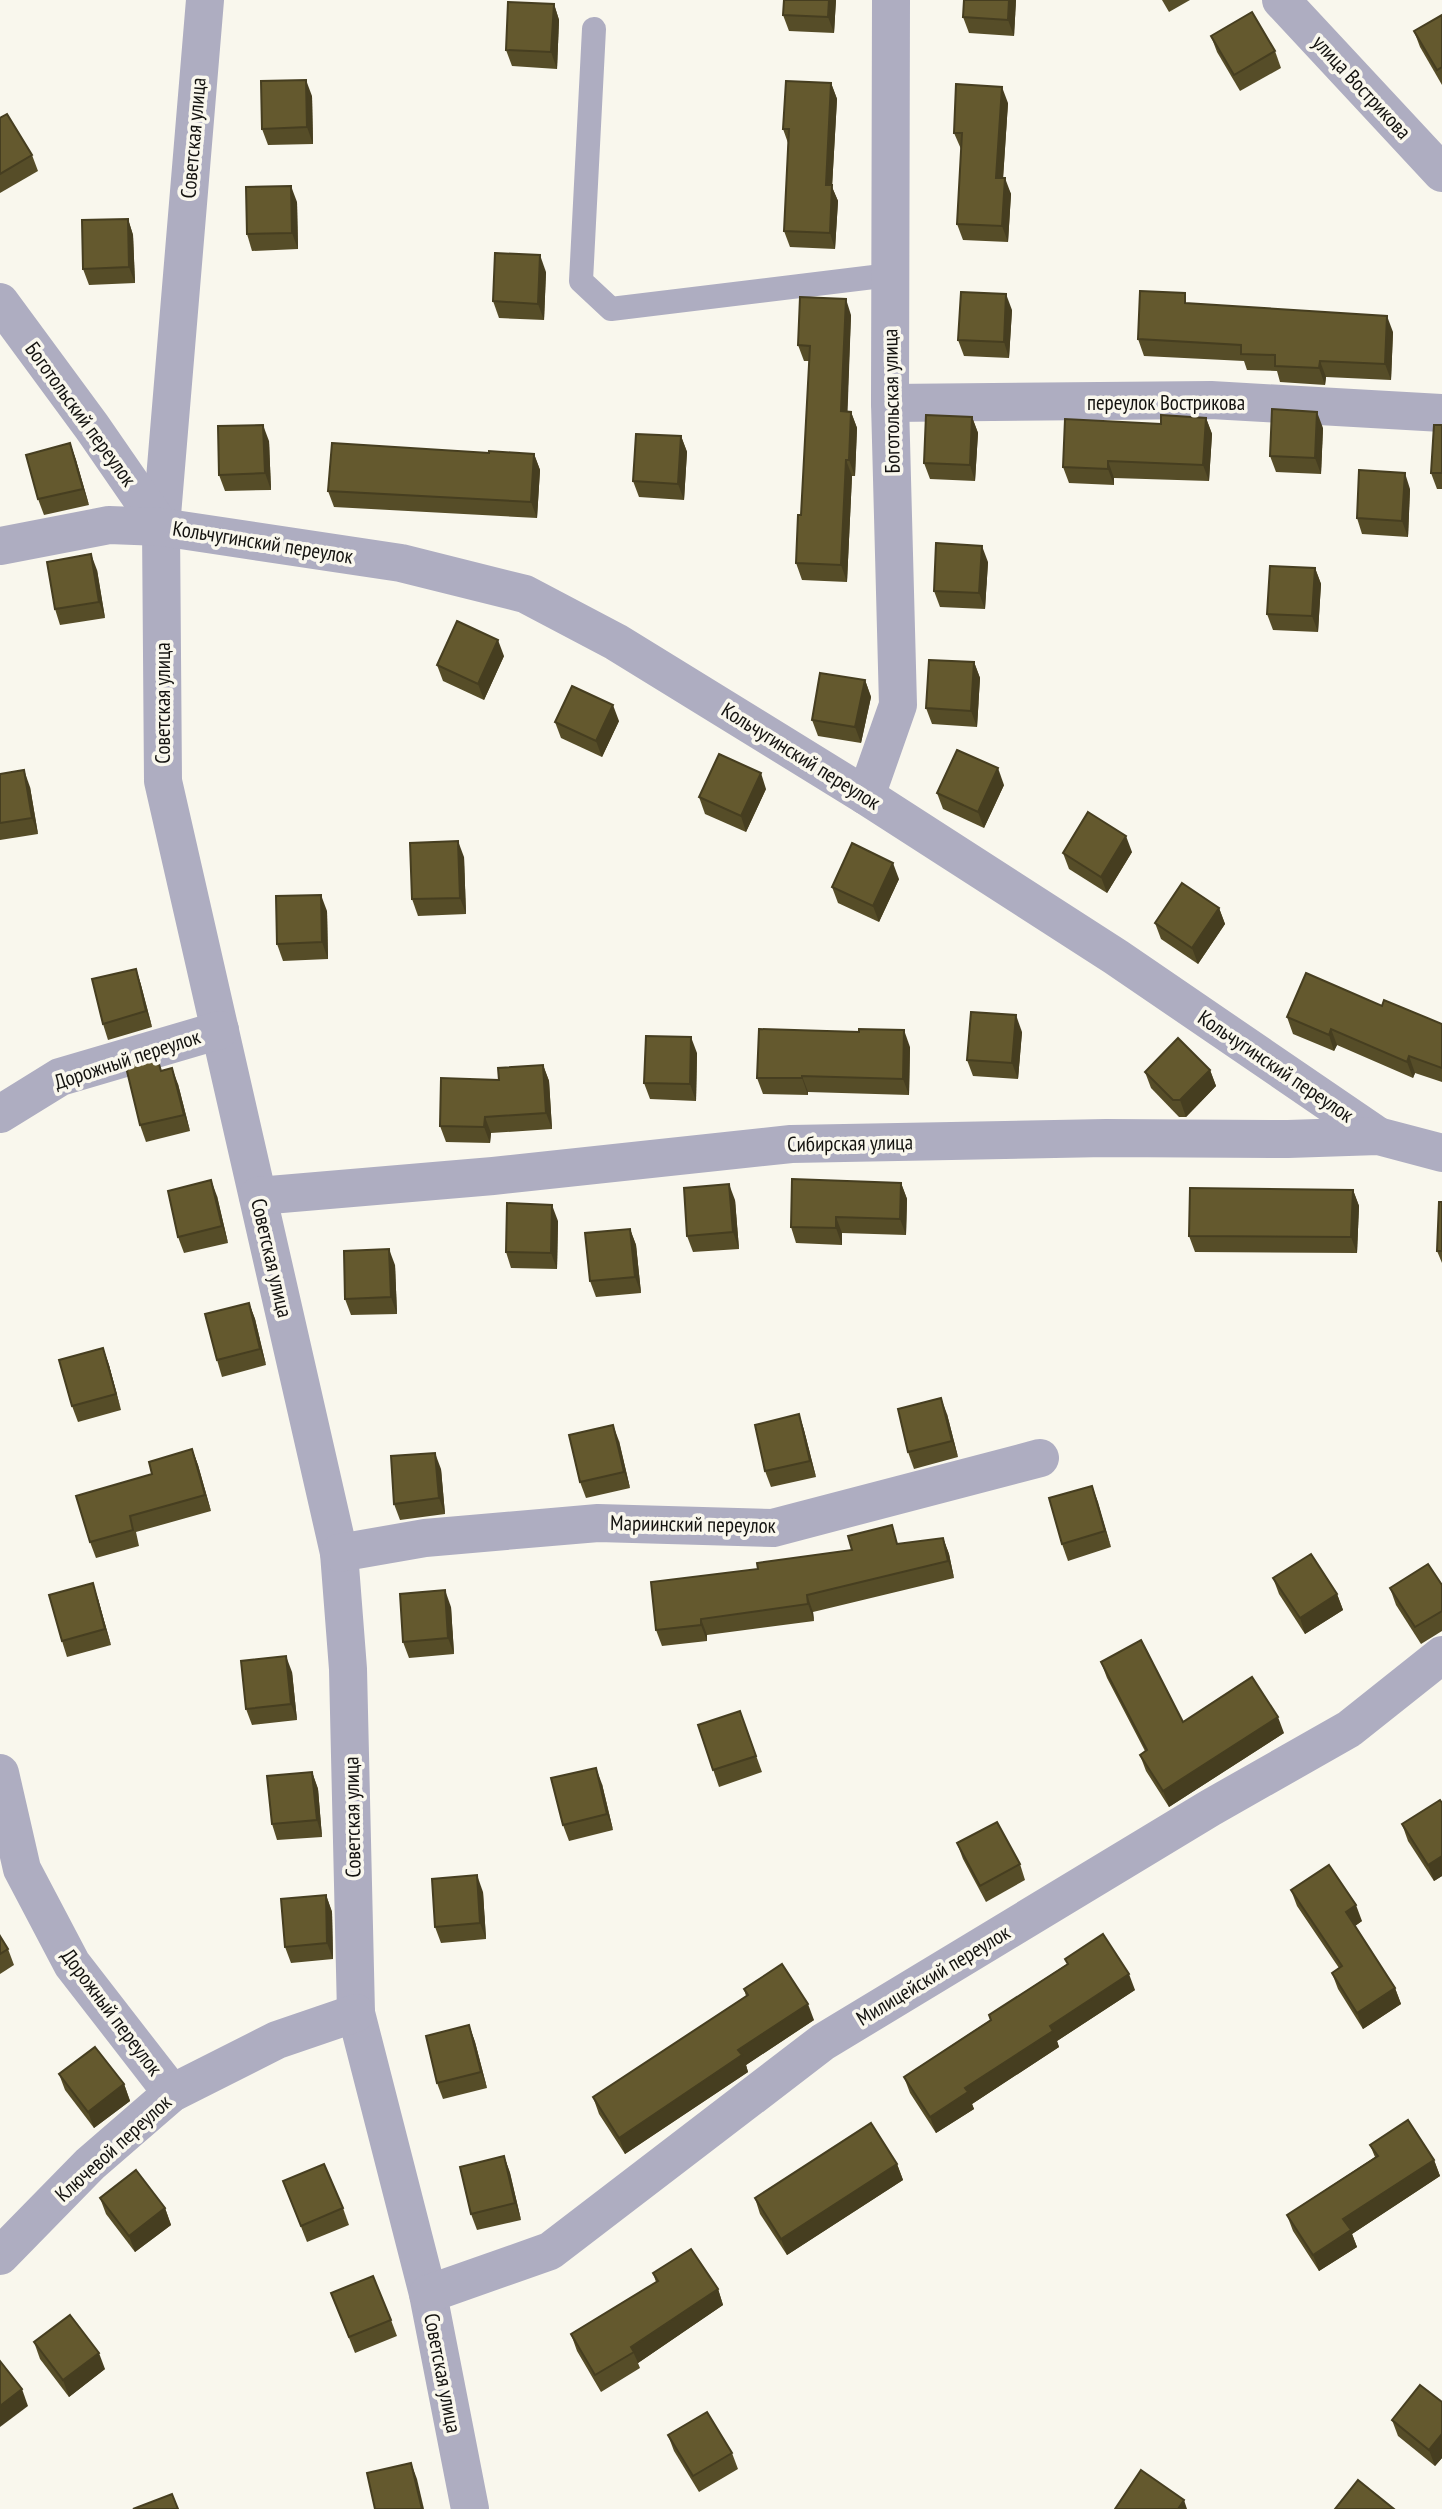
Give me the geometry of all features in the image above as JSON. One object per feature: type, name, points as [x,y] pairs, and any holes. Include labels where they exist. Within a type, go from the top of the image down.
[{"type":"street","name":"Советская улица","points":[[205,0],[160,527],[163,781],[339,1553],[348,1669],[356,2013],[428,2294],[470,2509]]},
{"type":"street","name":"Боготольская улица","points":[[866,796],[898,705],[890,402],[891,0]]},
{"type":"street","name":"улица Вострикова","points":[[1281,0],[1442,173]]},
{"type":"street","name":"Боготольский переулок","points":[[0,302],[92,427],[160,527]]},
{"type":"street","name":"переулок Вострикова","points":[[890,402],[1211,400],[1442,413]]},
{"type":"street","points":[[0,546],[108,525],[160,527]]},
{"type":"street","name":"Кольчугинский переулок","points":[[160,527],[401,563],[525,594],[616,642],[866,796],[1116,957],[1378,1136]]},
{"type":"street","name":"Дорожный переулок","points":[[0,1114],[60,1077],[220,1030]]},
{"type":"street","name":"Сибирская улица","points":[[258,1196],[493,1176],[791,1144],[1378,1136],[1442,1153]]},
{"type":"street","name":"Мариинский переулок","points":[[339,1553],[425,1538],[598,1523],[773,1528],[1040,1458]]},
{"type":"street","name":"Милицейский переулок","points":[[428,2294],[550,2251],[823,2042],[1210,1808],[1349,1729],[1442,1655]]},
{"type":"street","name":"Дорожный переулок","points":[[1,1782],[22,1869],[72,1964],[172,2093]]},
{"type":"street","name":"Ключевой переулок","points":[[0,2256],[90,2164],[172,2093],[277,2040],[356,2013]]},
{"type":"lane","points":[[594,29],[581,281],[611,309],[890,275]]},
{"type":"building","points":[[784,0],[829,0],[828,17],[783,15]]},
{"type":"building","points":[[964,0],[1009,0],[1008,20],[963,17]]},
{"type":"building","points":[[508,2],[554,4],[551,52],[506,50]]},
{"type":"building","points":[[1252,12],[1275,51],[1234,75],[1211,36]]},
{"type":"building","points":[[1442,15],[1442,67],[1437,70],[1414,31]]},
{"type":"building","points":[[306,80],[307,127],[262,129],[261,81]]},
{"type":"building","points":[[786,81],[831,83],[826,185],[832,185],[830,233],[784,231],[789,129],[783,129]]},
{"type":"building","points":[[956,84],[1002,87],[996,178],[1005,178],[1002,226],[957,224],[962,133],[954,133]]},
{"type":"building","points":[[7,114],[32,155],[0,174],[0,118]]},
{"type":"building","points":[[291,186],[292,233],[247,234],[246,187]]},
{"type":"building","points":[[128,219],[129,267],[83,269],[82,220]]},
{"type":"building","points":[[495,253],[540,255],[538,304],[493,301]]},
{"type":"building","points":[[1140,291],[1185,293],[1185,303],[1387,316],[1385,364],[1320,361],[1319,368],[1275,366],[1275,355],[1241,354],[1241,345],[1138,339]]},
{"type":"building","points":[[961,292],[1006,294],[1004,342],[958,340]]},
{"type":"building","points":[[800,297],[846,299],[841,411],[851,412],[841,565],[796,563],[810,346],[798,345]]},
{"type":"building","points":[[1272,409],[1317,412],[1315,458],[1270,456]]},
{"type":"building","points":[[926,415],[972,417],[970,465],[924,463]]},
{"type":"building","points":[[1161,415],[1206,418],[1203,465],[1108,461],[1108,469],[1063,467],[1065,419],[1161,424]]},
{"type":"building","points":[[263,425],[265,473],[219,475],[218,426]]},
{"type":"building","points":[[1434,425],[1442,425],[1442,473],[1431,473]]},
{"type":"building","points":[[636,434],[681,436],[678,484],[633,481]]},
{"type":"building","points":[[70,443],[83,489],[38,499],[26,455]]},
{"type":"building","points":[[332,443],[534,454],[531,502],[328,491]]},
{"type":"building","points":[[1359,470],[1405,473],[1402,521],[1357,518]]},
{"type":"building","points":[[936,543],[982,546],[979,593],[934,591]]},
{"type":"building","points":[[91,554],[99,602],[55,609],[47,562]]},
{"type":"building","points":[[1270,566],[1315,568],[1312,616],[1267,614]]},
{"type":"building","points":[[457,621],[498,640],[478,684],[437,665]]},
{"type":"building","points":[[929,660],[974,662],[971,711],[926,708]]},
{"type":"building","points":[[820,673],[865,680],[855,727],[812,720]]},
{"type":"building","points":[[572,686],[613,705],[596,741],[555,722]]},
{"type":"building","points":[[957,750],[998,768],[978,812],[937,793]]},
{"type":"building","points":[[719,754],[761,773],[741,816],[699,797]]},
{"type":"building","points":[[24,770],[32,818],[0,823],[0,774]]},
{"type":"building","points":[[1088,812],[1126,836],[1101,877],[1063,853]]},
{"type":"building","points":[[458,841],[460,898],[412,899],[410,843]]},
{"type":"building","points":[[852,843],[893,863],[873,906],[832,887]]},
{"type":"building","points":[[1182,883],[1219,908],[1192,948],[1155,923]]},
{"type":"building","points":[[321,895],[322,942],[277,944],[276,896]]},
{"type":"building","points":[[136,969],[146,1011],[103,1024],[92,979]]},
{"type":"building","points":[[1306,973],[1382,1006],[1384,1000],[1442,1024],[1442,1068],[1409,1056],[1407,1062],[1331,1029],[1329,1035],[1287,1017]]},
{"type":"building","points":[[971,1012],[1016,1015],[1012,1063],[967,1060]]},
{"type":"building","points":[[759,1029],[859,1032],[859,1029],[904,1030],[903,1079],[802,1076],[757,1078]]},
{"type":"building","points":[[646,1036],[691,1037],[690,1084],[644,1083]]},
{"type":"building","points":[[1178,1038],[1210,1070],[1180,1100],[1173,1100],[1145,1072]]},
{"type":"building","points":[[156,1054],[161,1071],[172,1068],[184,1115],[140,1125],[125,1063]]},
{"type":"building","points":[[543,1065],[546,1113],[485,1117],[484,1127],[440,1126],[441,1078],[499,1080],[498,1068]]},
{"type":"building","points":[[792,1179],[901,1183],[900,1219],[836,1217],[836,1228],[791,1227]]},
{"type":"building","points":[[211,1180],[222,1226],[178,1237],[168,1191]]},
{"type":"building","points":[[729,1184],[733,1232],[687,1236],[684,1188]]},
{"type":"building","points":[[1190,1188],[1353,1190],[1351,1237],[1189,1236]]},
{"type":"building","points":[[1439,1202],[1442,1202],[1442,1251],[1437,1251]]},
{"type":"building","points":[[507,1203],[552,1205],[551,1253],[506,1252]]},
{"type":"building","points":[[630,1229],[635,1277],[590,1281],[585,1233]]},
{"type":"building","points":[[389,1249],[391,1297],[345,1299],[344,1251]]},
{"type":"building","points":[[249,1303],[260,1349],[217,1360],[205,1314]]},
{"type":"building","points":[[103,1348],[116,1394],[72,1406],[59,1360]]},
{"type":"building","points":[[941,1398],[952,1441],[908,1452],[898,1409]]},
{"type":"building","points":[[799,1414],[810,1461],[765,1471],[755,1425]]},
{"type":"building","points":[[613,1425],[624,1472],[580,1482],[569,1435]]},
{"type":"building","points":[[192,1449],[205,1495],[130,1516],[133,1530],[90,1542],[76,1496],[152,1474],[149,1462]]},
{"type":"building","points":[[435,1453],[439,1498],[394,1504],[391,1456]]},
{"type":"building","points":[[1092,1486],[1105,1531],[1062,1544],[1049,1498]]},
{"type":"building","points":[[892,1525],[897,1544],[943,1538],[948,1561],[807,1595],[808,1604],[701,1619],[701,1625],[656,1630],[651,1582],[758,1569],[757,1563],[852,1550],[848,1536]]},
{"type":"building","points":[[1311,1554],[1337,1594],[1300,1618],[1273,1578]]},
{"type":"building","points":[[1428,1564],[1442,1585],[1442,1611],[1415,1627],[1390,1588]]},
{"type":"building","points":[[93,1583],[105,1629],[62,1641],[49,1595]]},
{"type":"building","points":[[445,1590],[448,1638],[403,1642],[400,1594]]},
{"type":"building","points":[[1141,1640],[1183,1722],[1252,1677],[1278,1717],[1163,1791],[1140,1755],[1147,1750],[1101,1662]]},
{"type":"building","points":[[286,1656],[291,1704],[246,1709],[241,1661]]},
{"type":"building","points":[[740,1711],[756,1756],[713,1770],[698,1725]]},
{"type":"building","points":[[596,1768],[607,1814],[563,1825],[551,1778]]},
{"type":"building","points":[[312,1772],[317,1820],[272,1824],[267,1776]]},
{"type":"building","points":[[1440,1800],[1442,1856],[1428,1865],[1402,1824]]},
{"type":"building","points":[[997,1822],[1020,1864],[980,1886],[957,1843]]},
{"type":"building","points":[[1329,1865],[1356,1905],[1346,1912],[1395,1988],[1357,2013],[1332,1973],[1342,1966],[1291,1890]]},
{"type":"building","points":[[477,1875],[480,1923],[435,1927],[432,1879]]},
{"type":"building","points":[[326,1895],[327,1943],[285,1947],[281,1899]]},
{"type":"building","points":[[1103,1934],[1129,1974],[1050,2026],[1053,2031],[965,2088],[968,2092],[930,2117],[904,2077],[991,2020],[989,2015],[1068,1964],[1065,1959]]},
{"type":"building","points":[[0,1936],[8,1949],[0,1954]]},
{"type":"building","points":[[782,1964],[808,2004],[738,2050],[742,2055],[619,2138],[593,2097],[748,1995],[744,1989]]},
{"type":"building","points":[[469,2025],[481,2072],[437,2083],[426,2036]]},
{"type":"building","points":[[95,2047],[124,2084],[88,2112],[59,2074]]},
{"type":"building","points":[[1408,2120],[1434,2160],[1343,2219],[1351,2230],[1313,2255],[1287,2215],[1378,2156],[1370,2145]]},
{"type":"building","points":[[871,2123],[897,2164],[781,2239],[755,2198]]},
{"type":"building","points":[[504,2156],[515,2203],[471,2214],[460,2167]]},
{"type":"building","points":[[324,2164],[343,2208],[301,2226],[283,2181]]},
{"type":"building","points":[[136,2170],[165,2208],[129,2236],[100,2198]]},
{"type":"building","points":[[691,2249],[718,2289],[631,2347],[634,2352],[595,2375],[571,2334],[658,2281],[653,2273]]},
{"type":"building","points":[[373,2276],[391,2320],[349,2337],[331,2293]]},
{"type":"building","points":[[70,2315],[99,2353],[63,2380],[34,2342]]},
{"type":"building","points":[[0,2361],[22,2389],[0,2406]]},
{"type":"building","points":[[1420,2385],[1442,2402],[1442,2434],[1429,2450],[1392,2420]]},
{"type":"building","points":[[707,2412],[732,2453],[693,2476],[668,2435]]},
{"type":"building","points":[[411,2463],[422,2509],[375,2509],[367,2473]]},
{"type":"building","points":[[1141,2470],[1184,2500],[1178,2509],[1115,2509]]},
{"type":"building","points":[[1358,2480],[1394,2509],[1335,2509]]},
{"type":"building","points":[[172,2494],[178,2509],[133,2509]]}]
